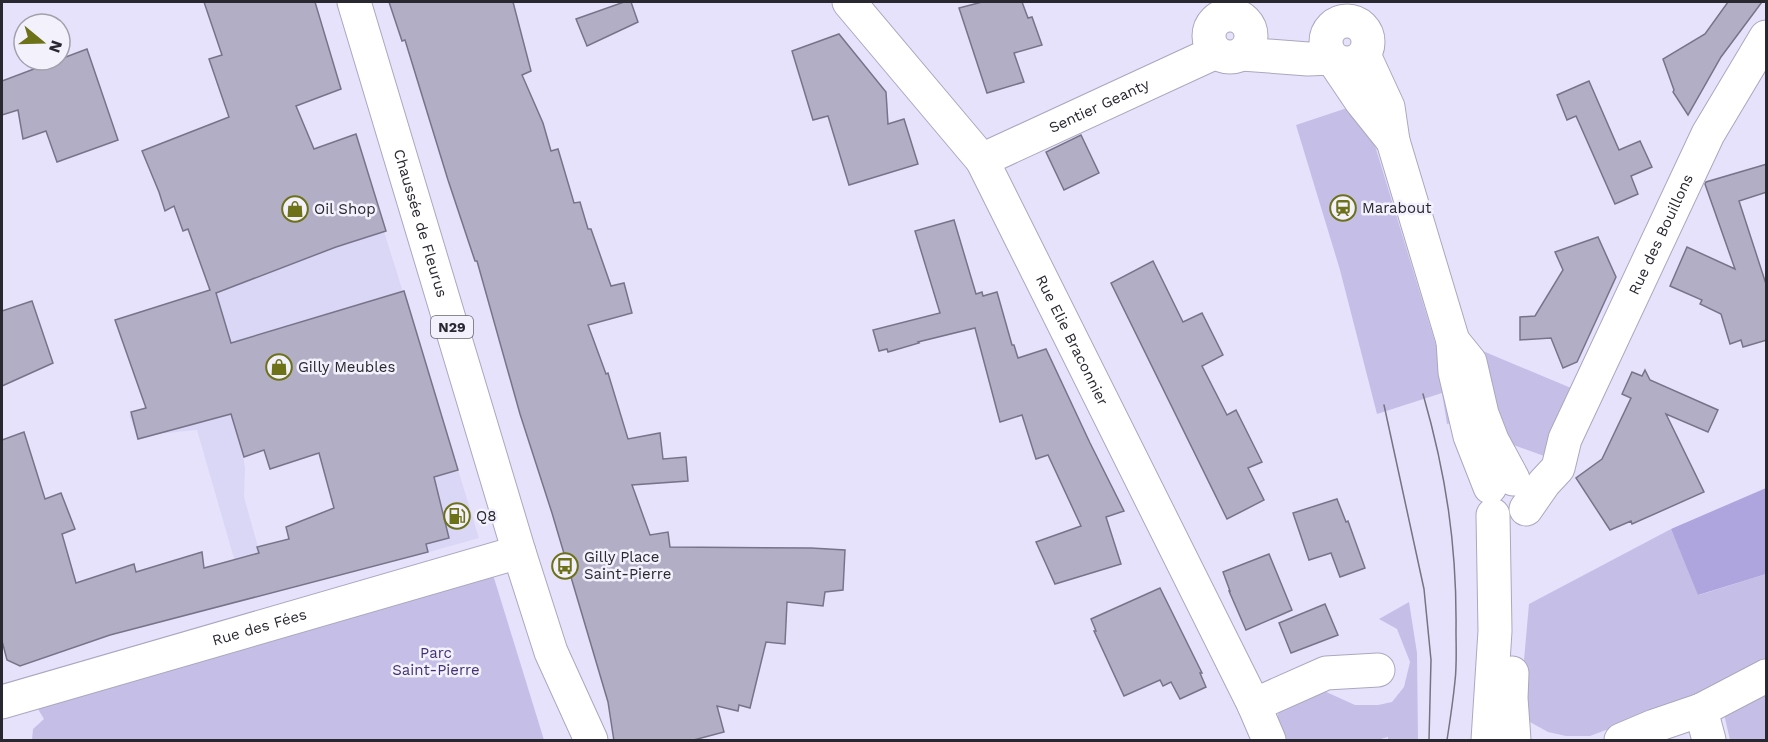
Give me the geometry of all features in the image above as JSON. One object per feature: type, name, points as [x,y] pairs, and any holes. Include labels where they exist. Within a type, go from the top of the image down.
[{"type":"street","name":"Chaussée de Fleurus","points":[[354,2],[551,652],[591,741]]},
{"type":"street","name":"Rue Elie Braconnier","points":[[849,2],[982,160],[1254,705],[1269,741]]},
{"type":"street","name":"Sentier Geanty","points":[[982,160],[1233,32],[1308,59],[1344,34]]},
{"type":"street","points":[[1344,34],[1361,101],[1393,141],[1454,340],[1470,362],[1482,414],[1509,499],[1513,608],[1512,741],[1501,739],[1494,741]]},
{"type":"street","name":"Rue des Bouillons","points":[[1509,499],[1565,439],[1708,134],[1767,36]]},
{"type":"street","points":[[1488,741],[1495,631],[1509,499]]},
{"type":"street","name":"Rue des Fées","points":[[2,702],[519,552]]},
{"type":"street","name":"Chaussée de Fleurus","points":[[551,652],[565,741]]},
{"type":"street","points":[[1254,705],[1326,674],[1378,670]]},
{"type":"street","points":[[1621,741],[1654,726],[1705,725],[1767,676]]},
{"type":"shaded area","points":[[354,136],[434,391],[340,425],[243,455],[244,497],[271,593],[246,600],[197,430],[137,436],[129,415],[148,406],[116,321],[222,287]]},
{"type":"shaded area","points":[[458,470],[479,538],[411,557],[395,499],[411,483]]},
{"type":"shaded area","points":[[1766,488],[1766,574],[1698,595],[1671,529]]},
{"type":"green space","points":[[1353,106],[1366,116],[1459,421],[1447,424],[1442,393],[1377,414],[1340,270],[1296,125]]},
{"type":"green space","points":[[1478,349],[1571,388],[1547,457],[1505,442]]},
{"type":"green space","points":[[1671,529],[1699,595],[1766,574],[1766,661],[1704,693],[1590,736],[1566,736],[1548,732],[1519,716],[1529,604]]},
{"type":"green space","name":"Parc Saint-Pierre","points":[[490,565],[544,740],[32,740],[33,729],[44,719],[29,694]]},
{"type":"green space","points":[[1409,602],[1417,653],[1418,740],[1388,740],[1388,737],[1377,740],[1282,740],[1275,728],[1279,710],[1324,691],[1355,705],[1378,705],[1392,702],[1404,687],[1410,662],[1397,629],[1379,619]]},
{"type":"green space","points":[[1766,693],[1766,740],[1730,740],[1724,714]]},
{"type":"building","points":[[204,2],[315,2],[341,89],[296,106],[314,149],[356,134],[386,231],[336,247],[216,293],[231,343],[404,291],[458,470],[434,477],[449,538],[426,544],[428,552],[110,635],[20,666],[7,660],[2,641],[2,440],[24,432],[45,499],[61,493],[75,529],[62,534],[76,583],[134,564],[136,572],[202,552],[204,568],[259,553],[257,547],[289,539],[286,527],[334,508],[319,453],[270,469],[264,450],[244,457],[231,414],[138,439],[131,412],[146,408],[115,320],[210,290],[188,229],[183,231],[174,206],[165,211],[142,151],[229,117],[209,59],[222,55]]},
{"type":"building","points":[[389,2],[513,2],[531,71],[522,75],[543,123],[551,151],[558,149],[574,203],[580,202],[588,229],[591,229],[611,286],[624,283],[632,313],[588,325],[606,374],[608,373],[628,439],[660,433],[663,459],[686,457],[688,481],[632,485],[650,535],[668,532],[670,547],[845,550],[843,590],[825,592],[823,606],[787,602],[785,644],[766,642],[750,708],[739,705],[738,711],[717,706],[724,732],[690,741],[614,741],[608,702],[520,414],[477,261],[475,261],[448,180],[405,40],[402,41]]},
{"type":"building","points":[[624,2],[631,2],[638,22],[587,46],[576,19]]},
{"type":"building","points":[[982,2],[1022,2],[1028,18],[1032,17],[1042,45],[1014,53],[1024,82],[987,93],[959,8]]},
{"type":"building","points":[[1728,2],[1762,2],[1721,57],[1688,115],[1673,92],[1663,59],[1705,34]]},
{"type":"building","points":[[839,34],[886,92],[888,124],[904,119],[918,164],[849,185],[828,116],[813,120],[792,51]]},
{"type":"building","points":[[87,49],[118,140],[57,162],[46,131],[23,139],[18,110],[2,115],[2,81],[26,72],[72,72],[72,55]]},
{"type":"building","points":[[1589,81],[1619,150],[1640,141],[1652,167],[1631,176],[1638,194],[1615,204],[1576,116],[1567,120],[1557,95]]},
{"type":"building","points":[[1081,135],[1099,173],[1064,190],[1046,152]]},
{"type":"building","points":[[1767,164],[1767,192],[1739,201],[1767,287],[1767,340],[1743,347],[1741,340],[1730,344],[1721,314],[1700,304],[1702,300],[1670,286],[1687,247],[1735,269],[1705,184]]},
{"type":"building","points":[[954,220],[976,294],[982,292],[983,296],[997,292],[1018,358],[1046,349],[1124,511],[1106,517],[1121,564],[1055,584],[1036,542],[1081,526],[1048,455],[1036,459],[1022,415],[1000,422],[975,328],[888,352],[887,349],[879,351],[873,330],[940,313],[915,231]]},
{"type":"building","points":[[1598,237],[1616,277],[1577,362],[1563,368],[1551,338],[1520,340],[1520,317],[1535,316],[1563,270],[1555,252]]},
{"type":"building","points":[[1153,261],[1183,322],[1202,313],[1223,355],[1202,366],[1227,415],[1236,410],[1262,462],[1248,468],[1264,500],[1227,519],[1111,283]]},
{"type":"building","points":[[32,301],[53,363],[2,386],[2,311]]},
{"type":"building","points":[[1645,370],[1650,380],[1718,410],[1708,432],[1666,414],[1704,492],[1632,524],[1631,521],[1610,530],[1576,478],[1602,459],[1631,398],[1622,394],[1632,372],[1642,376]]},
{"type":"building","points":[[1337,499],[1346,522],[1348,521],[1365,568],[1340,577],[1331,553],[1309,560],[1293,513]]},
{"type":"building","points":[[1269,554],[1292,610],[1246,630],[1223,572]]},
{"type":"building","points":[[1160,588],[1202,673],[1200,673],[1206,687],[1180,699],[1171,682],[1163,686],[1160,680],[1124,696],[1094,631],[1096,631],[1091,619]]},
{"type":"building","points":[[1325,604],[1338,635],[1291,653],[1279,623]]},
{"type":"tram line","points":[[1423,394],[1444,482],[1452,540],[1456,599],[1456,668],[1447,740]]},
{"type":"tram line","points":[[1384,405],[1424,589],[1431,660],[1429,740]]},
{"type":"place","name":"Marabout","points":[[1343,208]]},
{"type":"place","name":"Oil Shop","points":[[295,209]]},
{"type":"place","name":"Gilly Meubles","points":[[279,367]]},
{"type":"place","name":"Q8","points":[[457,516]]},
{"type":"place","name":"Gilly Place Saint-Pierre","points":[[565,566]]}]
